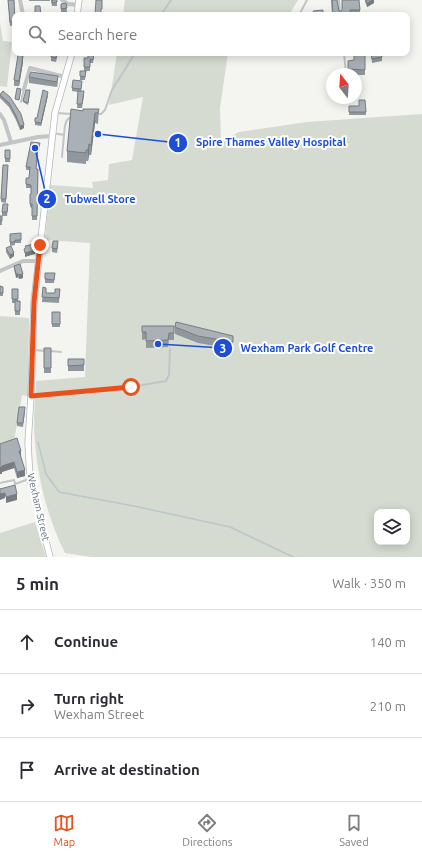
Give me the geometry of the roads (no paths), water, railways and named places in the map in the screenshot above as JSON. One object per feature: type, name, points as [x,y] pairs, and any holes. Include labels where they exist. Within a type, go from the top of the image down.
[{"type":"street","points":[[20,0],[22,12]]},
{"type":"street","points":[[62,0],[68,4],[79,2],[77,12]]},
{"type":"street","name":"Wexham Street","points":[[50,557],[30,479],[28,443],[34,302],[52,135],[55,113],[71,56]]},
{"type":"street","points":[[24,89],[30,68],[65,77]]},
{"type":"street","points":[[0,114],[4,120],[11,142]]},
{"type":"street","points":[[0,145],[52,135]]},
{"type":"street","points":[[0,271],[23,261],[38,261]]},
{"type":"lane","points":[[163,12],[171,0]]},
{"type":"lane","points":[[300,12],[307,0]]},
{"type":"lane","points":[[339,0],[340,12]]},
{"type":"lane","points":[[96,114],[101,114],[105,110],[112,90],[133,56]]},
{"type":"lane","points":[[344,56],[345,68]]},
{"type":"lane","points":[[21,102],[24,89]]},
{"type":"lane","points":[[55,113],[77,114]]},
{"type":"lane","points":[[62,157],[66,121],[71,117],[78,117]]},
{"type":"lane","points":[[52,135],[64,135]]},
{"type":"lane","points":[[31,396],[131,387],[166,381],[169,375],[170,349]]},
{"type":"lane","points":[[33,350],[61,352]]},
{"type":"lane","points":[[0,483],[14,480],[15,484],[30,479]]},
{"type":"waterway","points":[[38,442],[46,474],[59,492],[134,506],[230,527],[293,557]]},
{"type":"place","name":"Spire Thames Valley Hospital","points":[[98,134]]},
{"type":"place","name":"Tubwell Store","points":[[35,148]]},
{"type":"place","name":"Wexham Park Golf Centre","points":[[158,344]]}]
